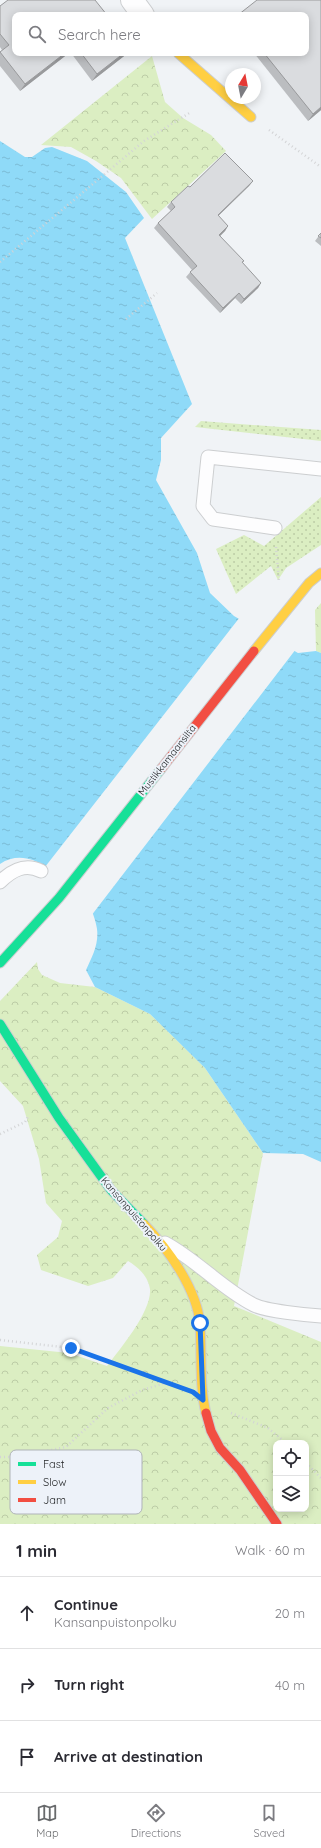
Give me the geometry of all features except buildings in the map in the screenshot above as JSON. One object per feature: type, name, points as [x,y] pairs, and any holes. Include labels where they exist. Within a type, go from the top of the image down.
[{"type":"street","points":[[132,0],[141,12]]},
{"type":"street","points":[[181,56],[251,117]]},
{"type":"street","name":"Mustikkamaansilta","points":[[0,963],[59,898],[276,623],[309,583],[321,573]]},
{"type":"street","name":"Kansanpuistonpolku","points":[[0,1024],[47,1098],[111,1190],[161,1242],[189,1287],[197,1306],[200,1323],[203,1400],[211,1432],[220,1448],[240,1470],[277,1524]]},
{"type":"lane","points":[[275,528],[213,519],[203,506],[208,457],[321,469]]},
{"type":"lane","points":[[0,882],[8,874],[22,868],[29,867],[41,871]]},
{"type":"lane","points":[[161,1242],[179,1251],[210,1275],[255,1306],[303,1315],[321,1316]]},
{"type":"path","points":[[0,262],[144,142],[191,112]]},
{"type":"path","points":[[251,117],[321,167]]},
{"type":"path","points":[[126,318],[157,293]]},
{"type":"path","points":[[275,528],[280,588]]},
{"type":"path","points":[[0,1134],[25,1122],[33,1108],[47,1098]]},
{"type":"path","points":[[0,1340],[71,1348],[193,1392],[214,1406],[268,1428],[282,1440]]},
{"type":"path","points":[[51,1450],[66,1447],[108,1408],[142,1390],[166,1383]]},
{"type":"path","points":[[309,1466],[321,1478]]},
{"type":"green space","points":[[152,56],[165,102],[183,118],[211,135],[226,151],[152,219],[121,178],[96,161],[71,147],[41,145]]},
{"type":"green space","points":[[201,421],[321,430],[321,441],[195,427]]},
{"type":"green space","points":[[321,497],[321,545],[286,568],[278,580],[271,566],[236,594],[216,549],[244,535],[264,546]]},
{"type":"green space","points":[[321,603],[321,653],[316,651],[315,610]]},
{"type":"green space","points":[[37,962],[38,969],[42,975],[60,983],[95,987],[150,1014],[205,1068],[263,1153],[234,1306],[321,1342],[321,1524],[0,1524],[0,1346],[69,1353],[107,1366],[141,1319],[149,1298],[150,1289],[149,1284],[142,1272],[128,1261],[113,1278],[88,1286],[41,1270],[37,1255],[58,1237],[62,1221],[46,1203],[39,1159],[23,1106],[0,1081],[0,1001]]},
{"type":"water","points":[[0,141],[25,157],[32,157],[45,148],[52,147],[87,161],[126,192],[144,218],[125,238],[192,404],[161,438],[161,460],[156,480],[197,553],[210,593],[234,616],[298,653],[316,651],[321,653],[321,1162],[303,1154],[263,1153],[205,1068],[150,1014],[95,987],[86,970],[96,945],[97,929],[92,912],[82,896],[55,873],[38,862],[19,858],[10,859],[0,864]]},
{"type":"pier","points":[[240,617],[296,649],[91,916],[87,904],[45,867]]},
{"type":"traffic: fast","points":[[0,963],[59,898],[161,769]]},
{"type":"traffic: fast","points":[[0,1024],[59,1118],[111,1190],[144,1224]]},
{"type":"traffic: slow","points":[[181,56],[251,117]]},
{"type":"traffic: slow","points":[[254,651],[309,583],[321,573]]},
{"type":"traffic: slow","points":[[144,1224],[162,1245],[180,1270],[198,1311],[200,1324],[202,1392],[206,1413]]},
{"type":"traffic: jam","points":[[161,769],[254,651]]},
{"type":"traffic: jam","points":[[206,1413],[211,1431],[220,1448],[240,1470],[277,1524]]},
{"type":"route","points":[[71,1348],[193,1392],[203,1400],[200,1323]]}]
